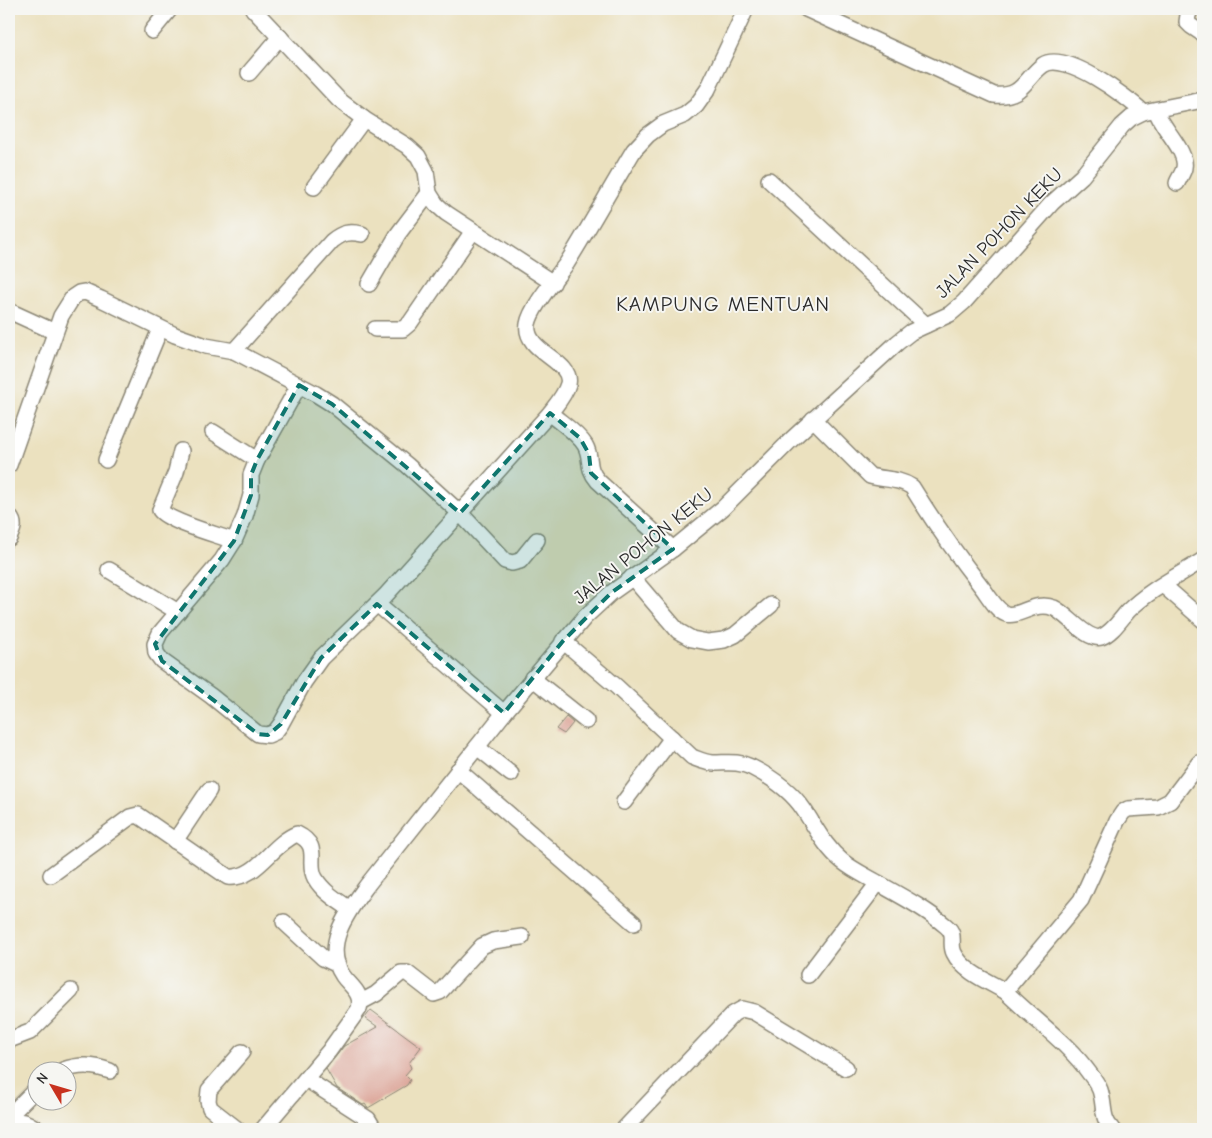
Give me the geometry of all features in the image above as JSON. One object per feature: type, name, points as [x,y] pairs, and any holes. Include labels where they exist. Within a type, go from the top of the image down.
[{"type":"street","points":[[152,31],[170,9]]},
{"type":"street","points":[[253,9],[339,100],[364,119],[407,146],[418,156],[426,171],[429,192],[436,204],[473,231],[553,283]]},
{"type":"street","points":[[299,385],[257,460],[251,475],[251,495],[245,516],[234,541],[222,560],[160,633],[155,644],[156,653],[162,661],[211,696],[258,734],[268,736],[275,732],[281,724],[304,682],[321,658],[377,604],[550,413],[561,398],[568,384],[568,376],[564,370],[533,343],[528,334],[531,314],[553,283],[634,150],[648,135],[663,124],[685,115],[696,106],[708,89],[746,9]]},
{"type":"street","points":[[806,9],[994,95],[1007,96],[1021,88],[1044,64],[1051,62],[1062,63],[1077,68],[1150,111],[1159,119],[1184,157],[1184,168],[1177,183]]},
{"type":"street","points":[[1191,9],[1187,22],[1203,34]]},
{"type":"street","points":[[249,73],[280,37]]},
{"type":"street","name":"JALAN POHON KEKU","points":[[361,1002],[358,994],[343,976],[335,953],[336,940],[350,909],[532,678],[585,617],[632,577],[673,549],[722,508],[813,419],[897,343],[912,332],[950,314],[964,302],[1046,210],[1082,176],[1122,126],[1131,118],[1150,111],[1203,102]]},
{"type":"street","points":[[314,187],[364,119]]},
{"type":"street","points":[[769,180],[926,325]]},
{"type":"street","points":[[369,284],[398,234],[429,192]]},
{"type":"street","points":[[375,329],[403,329],[410,323],[473,231]]},
{"type":"street","points":[[234,351],[332,241],[340,234],[350,232],[362,234]]},
{"type":"street","points":[[9,465],[61,316],[72,297],[84,292],[160,328],[206,346],[234,351],[299,385],[339,409],[407,465],[460,513],[506,561],[512,563],[520,561],[537,540]]},
{"type":"street","points":[[9,311],[55,332]]},
{"type":"street","points":[[106,460],[160,328]]},
{"type":"street","points":[[550,413],[580,438],[586,446],[591,473],[598,481],[673,549]]},
{"type":"street","points":[[813,419],[870,476],[881,479],[895,479],[912,487],[961,560],[1000,610],[1008,614],[1015,614],[1025,609],[1039,606],[1052,608],[1090,636],[1099,637],[1110,632],[1144,598],[1203,560]]},
{"type":"street","points":[[213,432],[257,460]]},
{"type":"street","points":[[181,451],[176,472],[160,510],[164,515],[234,541]]},
{"type":"street","points":[[9,516],[14,526],[9,538]]},
{"type":"street","points":[[110,570],[178,612]]},
{"type":"street","points":[[632,577],[678,631],[692,640],[708,642],[724,640],[735,635],[771,605]]},
{"type":"street","points":[[1163,585],[1203,620]]},
{"type":"street","points":[[377,604],[504,713]]},
{"type":"street","points":[[563,641],[617,687],[692,757],[714,763],[738,762],[752,768],[776,783],[803,808],[830,850],[853,869],[947,926],[953,938],[952,950],[955,956],[974,973],[1005,991],[1062,1043],[1090,1074],[1100,1089],[1104,1118],[1112,1129]]},
{"type":"street","points":[[532,678],[586,721]]},
{"type":"street","points":[[624,802],[672,738]]},
{"type":"street","points":[[477,747],[511,774]]},
{"type":"street","points":[[1005,991],[1081,900],[1117,821],[1123,812],[1128,809],[1158,807],[1170,801],[1199,763]]},
{"type":"street","points":[[458,770],[634,923]]},
{"type":"street","points":[[175,841],[209,790]]},
{"type":"street","points":[[51,875],[130,817],[138,815],[228,877],[236,878],[246,875],[287,838],[296,834],[303,837],[310,846],[313,856],[314,876],[317,881],[333,897],[350,909]]},
{"type":"street","points":[[808,975],[878,883]]},
{"type":"street","points":[[284,922],[323,958],[338,966]]},
{"type":"street","points":[[263,1129],[306,1079],[352,1020],[360,1009],[361,1002],[376,994],[401,973],[407,972],[434,994],[440,992],[482,946],[493,941],[522,937]]},
{"type":"street","points":[[9,1040],[30,1032],[71,991]]},
{"type":"street","points":[[624,1129],[733,1014],[742,1009],[754,1012],[846,1068]]},
{"type":"street","points":[[237,1129],[210,1108],[208,1101],[209,1090],[242,1052]]},
{"type":"street","points":[[78,1065],[96,1066],[110,1071]]},
{"type":"street","points":[[306,1079],[368,1119],[374,1129]]},
{"type":"street","points":[[9,1116],[28,1097]]},
{"type":"street","points":[[9,1125],[18,1120],[26,1122],[36,1129]]},
{"type":"highlighted area","points":[[299,385],[332,404],[460,513],[550,413],[580,438],[589,454],[591,473],[673,549],[611,593],[563,641],[504,713],[377,604],[321,658],[281,724],[268,735],[258,734],[162,661],[155,644],[234,541],[251,495],[251,475],[257,460]]},
{"type":"building","points":[[566,717],[573,723],[564,734],[556,729]]},
{"type":"building","points":[[371,1010],[421,1047],[409,1063],[411,1068],[405,1075],[410,1080],[407,1085],[368,1108],[365,1104],[363,1105],[337,1088],[326,1069],[344,1046],[378,1027],[365,1018]]},
{"type":"district","name":"KAMPUNG MENTUAN","points":[[723,304]]}]
